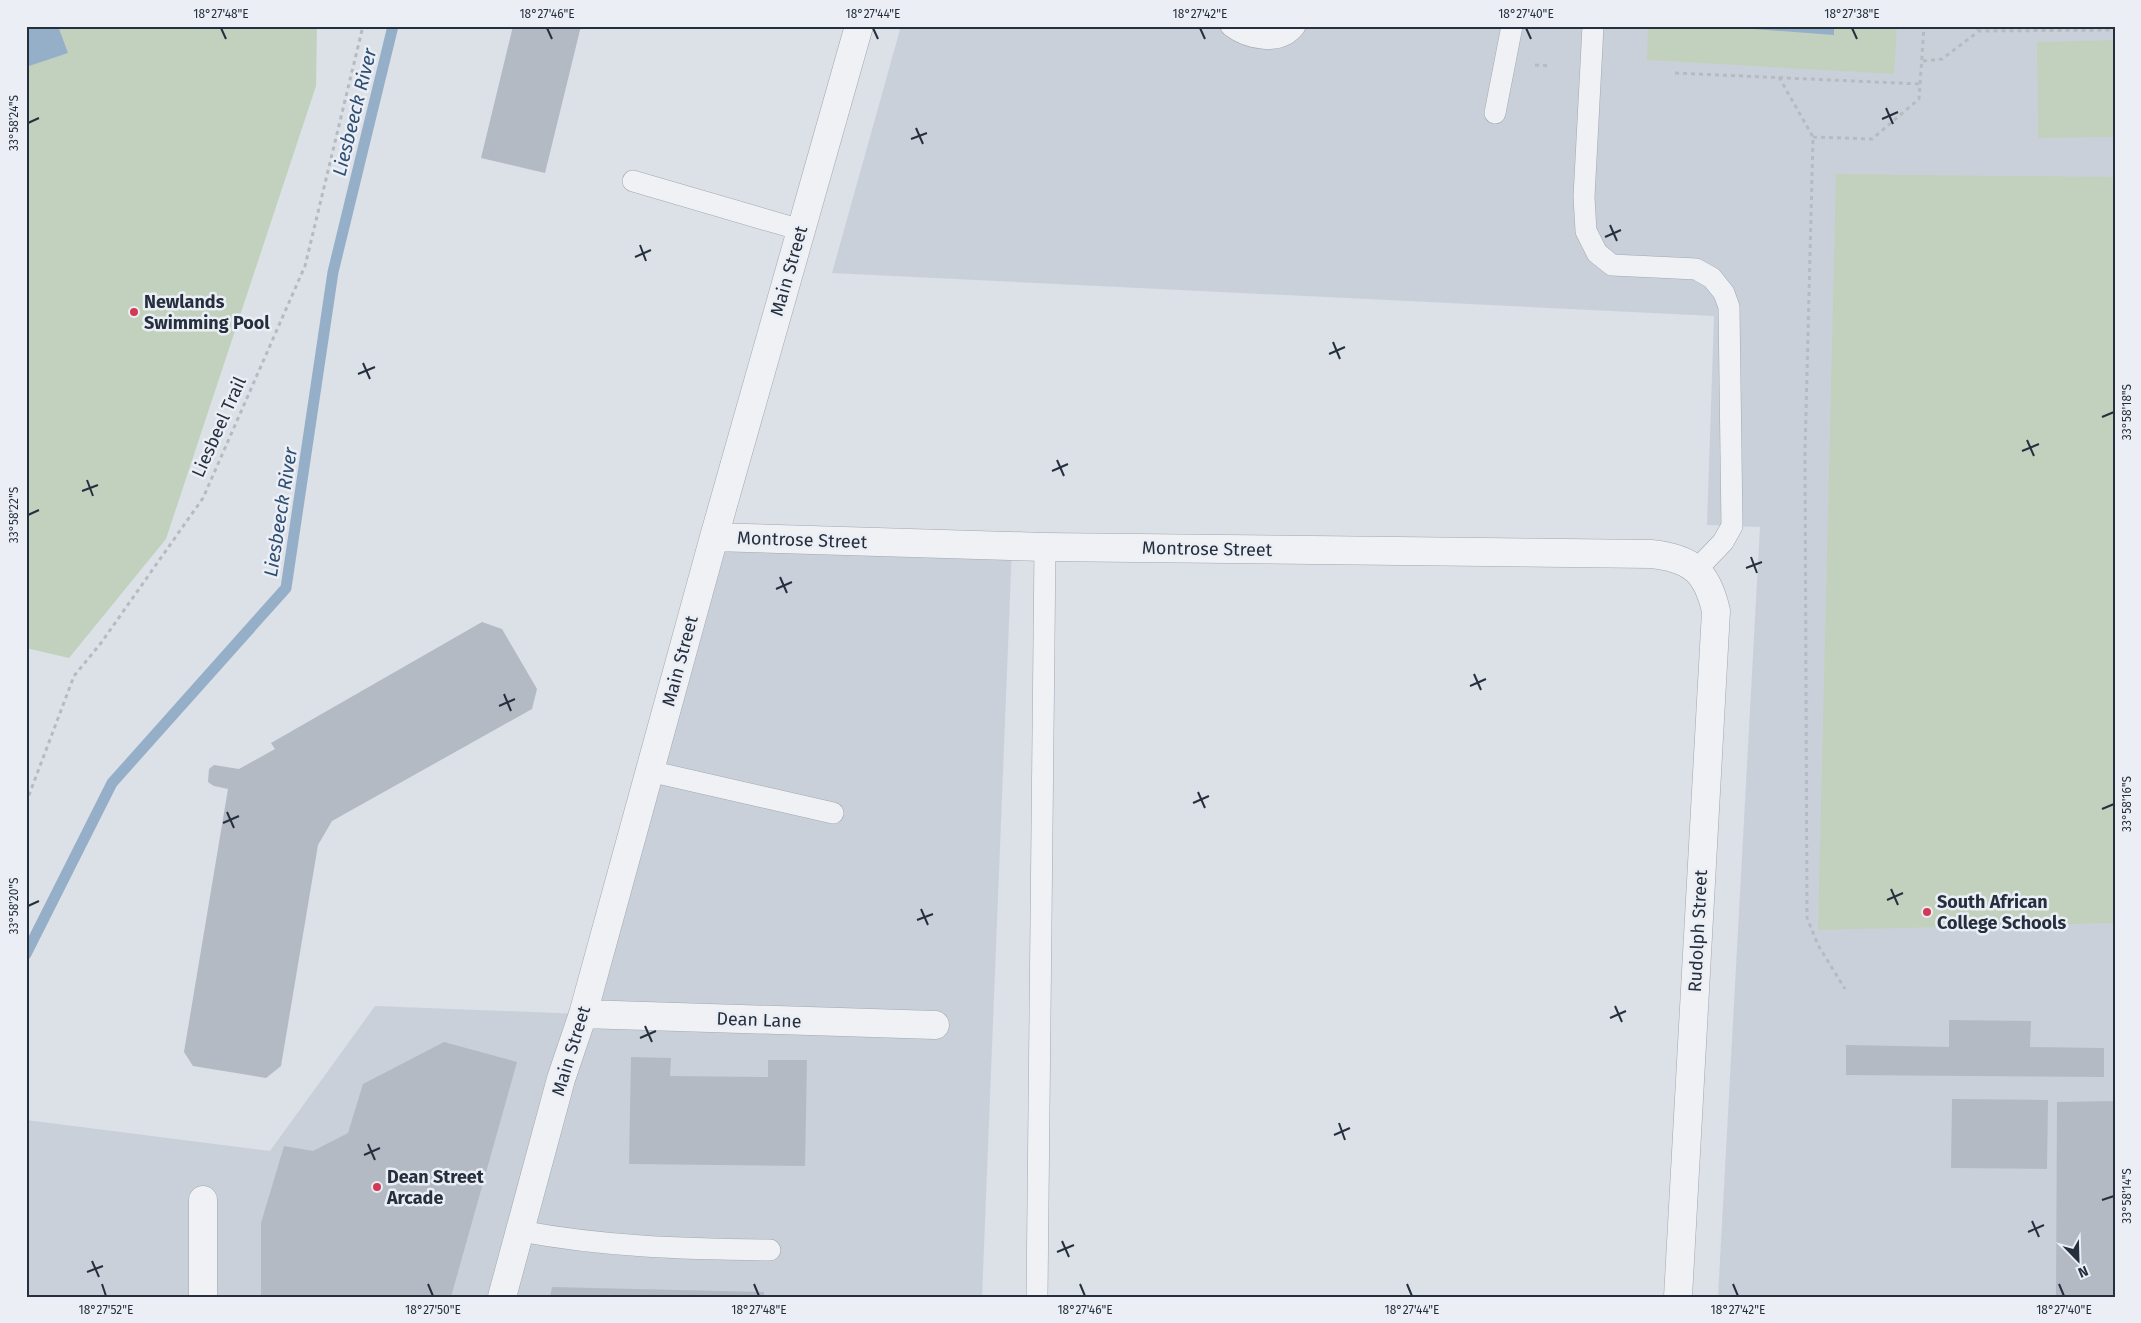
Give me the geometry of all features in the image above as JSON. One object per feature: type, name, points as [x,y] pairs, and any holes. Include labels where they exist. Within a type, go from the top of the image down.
[{"type":"street","name":"Main Street","points":[[502,1297],[561,1079],[583,1014],[714,537],[859,26]]},
{"type":"street","name":"Montrose Street","points":[[714,537],[1045,547],[1651,554],[1671,556],[1697,569]]},
{"type":"street","name":"Rudolph Street","points":[[1678,1297],[1716,610],[1708,585],[1697,569]]},
{"type":"street","name":"Dean Lane","points":[[583,1014],[935,1025]]},
{"type":"street","points":[[203,1200],[203,1297]]},
{"type":"lane","points":[[1231,26],[1255,38],[1274,39],[1291,31],[1295,26]]},
{"type":"lane","points":[[1495,113],[1512,26]]},
{"type":"lane","points":[[1593,26],[1584,197],[1586,230],[1598,253],[1612,265],[1696,269],[1712,278],[1724,293],[1729,307],[1732,526],[1723,542],[1697,569]]},
{"type":"lane","points":[[633,180],[801,230]]},
{"type":"lane","points":[[1037,1297],[1045,547]]},
{"type":"lane","points":[[650,771],[833,813]]},
{"type":"lane","points":[[520,1231],[610,1245],[676,1250],[770,1250]]},
{"type":"path","name":"Liesbeel Trail","points":[[26,803],[74,676],[101,643],[203,498],[305,266],[363,26]]},
{"type":"path","points":[[1813,137],[1872,139],[1919,99],[1924,26]]},
{"type":"path","points":[[1976,26],[1979,31]]},
{"type":"path","points":[[1922,61],[1942,59],[1979,31],[2115,30]]},
{"type":"path","points":[[1675,73],[1920,84]]},
{"type":"path","points":[[1779,77],[1813,137],[1805,452],[1807,918],[1818,945],[1846,989]]},
{"type":"shaded area","name":"South African College Schools","points":[[901,26],[2115,26],[2115,1297],[1718,1297],[1760,527],[1707,525],[1714,316],[832,273]]},
{"type":"shaded area","points":[[714,537],[1012,546],[982,1297],[26,1297],[26,1120],[270,1151],[375,1006],[583,1014]]},
{"type":"green space","name":"Newlands Swimming Pool","points":[[26,26],[317,26],[316,86],[166,539],[69,658],[26,648]]},
{"type":"green space","points":[[1648,26],[1897,26],[1894,74],[1647,60]]},
{"type":"green space","points":[[2115,40],[2115,137],[2038,138],[2037,42]]},
{"type":"green space","points":[[1836,174],[2115,177],[2115,923],[1818,930]]},
{"type":"water","points":[[26,26],[58,26],[68,53],[26,67]]},
{"type":"water","points":[[1714,26],[1834,26],[1834,35]]},
{"type":"building","points":[[513,26],[581,26],[545,173],[481,158]]},
{"type":"building","points":[[482,622],[502,629],[537,689],[532,709],[332,821],[318,845],[281,1066],[266,1078],[193,1066],[184,1052],[228,789],[214,786],[208,782],[209,769],[214,765],[239,769],[275,749],[271,743]]},
{"type":"building","points":[[1949,1020],[2031,1021],[2030,1047],[2104,1048],[2104,1077],[1846,1075],[1846,1045],[1949,1047]]},
{"type":"building","name":"Dean Street Arcade","points":[[444,1042],[517,1062],[451,1297],[261,1297],[261,1223],[284,1146],[313,1151],[348,1133],[363,1084]]},
{"type":"building","points":[[631,1057],[671,1058],[670,1076],[768,1077],[768,1060],[807,1060],[805,1166],[629,1164]]},
{"type":"building","points":[[1952,1099],[2048,1100],[2047,1169],[1951,1168]]},
{"type":"building","points":[[2115,1101],[2115,1297],[2056,1297],[2057,1102]]},
{"type":"building","points":[[552,1287],[764,1292],[764,1297],[550,1297]]},
{"type":"waterway","name":"Liesbeeck River","points":[[26,954],[112,783],[286,588],[333,272],[393,26]]},
{"type":"place","name":"Newlands Swimming Pool","points":[[134,312]]},
{"type":"place","name":"South African College Schools","points":[[1927,912]]},
{"type":"place","name":"Dean Street Arcade","points":[[377,1187]]}]
